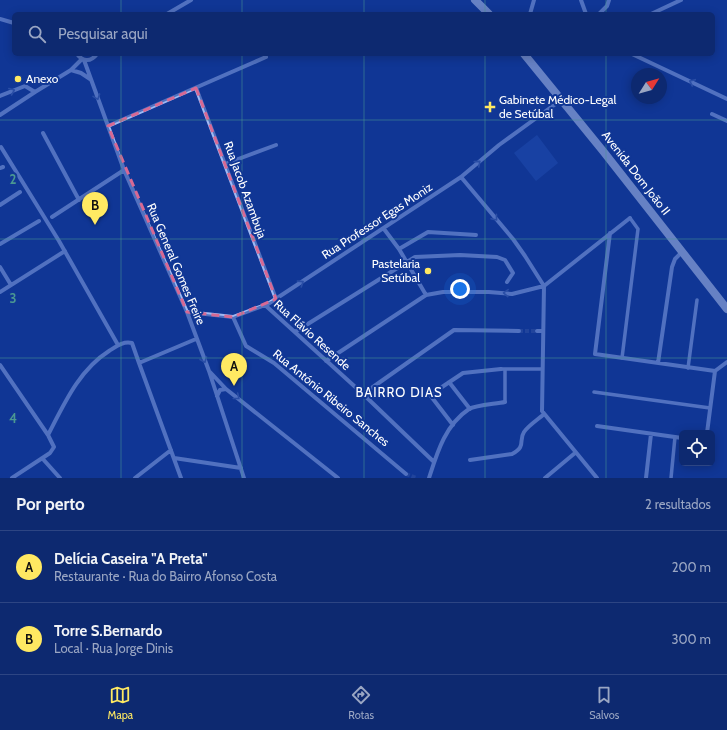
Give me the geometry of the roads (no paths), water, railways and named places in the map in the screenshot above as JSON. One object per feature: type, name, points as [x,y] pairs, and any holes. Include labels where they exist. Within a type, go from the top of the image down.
[{"type":"main road","points":[[475,0],[487,12]]},
{"type":"main road","name":"Avenida Dom João II","points":[[526,56],[727,309]]},
{"type":"street","points":[[171,12],[191,0]]},
{"type":"street","points":[[531,12],[534,0]]},
{"type":"street","points":[[581,0],[585,12]]},
{"type":"street","points":[[601,12],[607,6],[609,0]]},
{"type":"street","points":[[655,12],[681,0]]},
{"type":"street","points":[[0,20],[12,23]]},
{"type":"street","points":[[79,56],[83,60]]},
{"type":"street","points":[[0,115],[71,70],[83,60],[91,60],[95,56]]},
{"type":"street","points":[[636,56],[727,99]]},
{"type":"street","points":[[108,126],[266,57]]},
{"type":"street","name":"Rua General Gomes Freire","points":[[83,60],[124,170],[187,312],[196,340],[209,371],[244,478]]},
{"type":"street","points":[[71,70],[90,78]]},
{"type":"street","points":[[0,96],[25,86],[35,92]]},
{"type":"street","name":"Rua Jacob Azambuja","points":[[196,88],[276,299]]},
{"type":"street","name":"Rua Professor Egas Moniz","points":[[187,312],[233,317],[276,299],[461,177],[499,145],[561,100]]},
{"type":"street","points":[[712,114],[727,121]]},
{"type":"street","points":[[43,133],[79,200]]},
{"type":"street","points":[[224,164],[276,144]]},
{"type":"street","points":[[1,147],[65,251],[118,345]]},
{"type":"street","points":[[52,217],[124,170]]},
{"type":"street","points":[[461,177],[513,239],[544,286],[541,407],[544,415],[597,478]]},
{"type":"street","points":[[0,205],[20,192]]},
{"type":"street","points":[[326,361],[426,295],[443,292],[489,292],[512,294],[544,286],[630,218],[638,229],[622,358]]},
{"type":"street","points":[[0,244],[39,221]]},
{"type":"street","points":[[384,229],[399,248],[406,263],[426,295]]},
{"type":"street","points":[[399,248],[428,232],[476,235]]},
{"type":"street","points":[[610,233],[595,354],[715,372]]},
{"type":"street","points":[[0,292],[65,251]]},
{"type":"street","points":[[658,363],[672,267],[676,258],[682,252]]},
{"type":"street","points":[[295,332],[416,257],[460,255],[497,257],[505,260],[513,273],[507,282]]},
{"type":"street","points":[[0,267],[11,285]]},
{"type":"street","points":[[688,368],[697,300]]},
{"type":"street","name":"Rua Flávio Resende","points":[[267,304],[434,462]]},
{"type":"street","name":"Rua António Ribeiro Sanches","points":[[233,317],[246,346],[274,363],[406,474]]},
{"type":"street","points":[[363,394],[454,330],[519,331]]},
{"type":"street","points":[[537,331],[543,331]]},
{"type":"street","points":[[139,363],[196,340]]},
{"type":"street","points":[[48,435],[64,403],[84,371],[101,356],[118,345],[126,342],[132,343],[182,478]]},
{"type":"street","points":[[707,430],[715,372],[727,362]]},
{"type":"street","points":[[0,365],[48,435],[54,447],[42,458],[12,478]]},
{"type":"street","points":[[452,425],[430,395],[463,372],[503,369],[542,369]]},
{"type":"street","points":[[429,478],[442,440],[452,425],[470,409],[505,402],[503,369]]},
{"type":"street","points":[[209,371],[226,389],[338,478]]},
{"type":"street","points":[[449,382],[470,409]]},
{"type":"street","points":[[217,396],[220,390],[226,389]]},
{"type":"street","points":[[594,392],[710,408]]},
{"type":"street","points":[[470,460],[512,454],[516,452],[522,445],[524,432],[544,415]]},
{"type":"street","points":[[597,426],[679,438]]},
{"type":"street","points":[[646,478],[651,434]]},
{"type":"street","points":[[671,478],[675,437]]},
{"type":"street","points":[[135,478],[171,450]]},
{"type":"street","points":[[545,478],[576,453]]},
{"type":"street","points":[[42,458],[60,478]]},
{"type":"street","points":[[174,458],[241,468]]},
{"type":"tunnel","points":[[519,331],[537,331]]},
{"type":"tunnel","points":[[406,474],[416,478]]},
{"type":"place","name":"Anexo","points":[[18,79]]},
{"type":"place","name":"Gabinete Médico-Legal de Setúbal","points":[[490,107]]},
{"type":"place","name":"Torre S.Bernardo","points":[[95,225]]},
{"type":"place","name":"Pastelaria Setúbal","points":[[428,271]]},
{"type":"place","name":"Delícia Caseira \"A Preta\"","points":[[234,386]]},
{"type":"district","name":"BAIRRO DIAS","points":[[399,392]]}]
